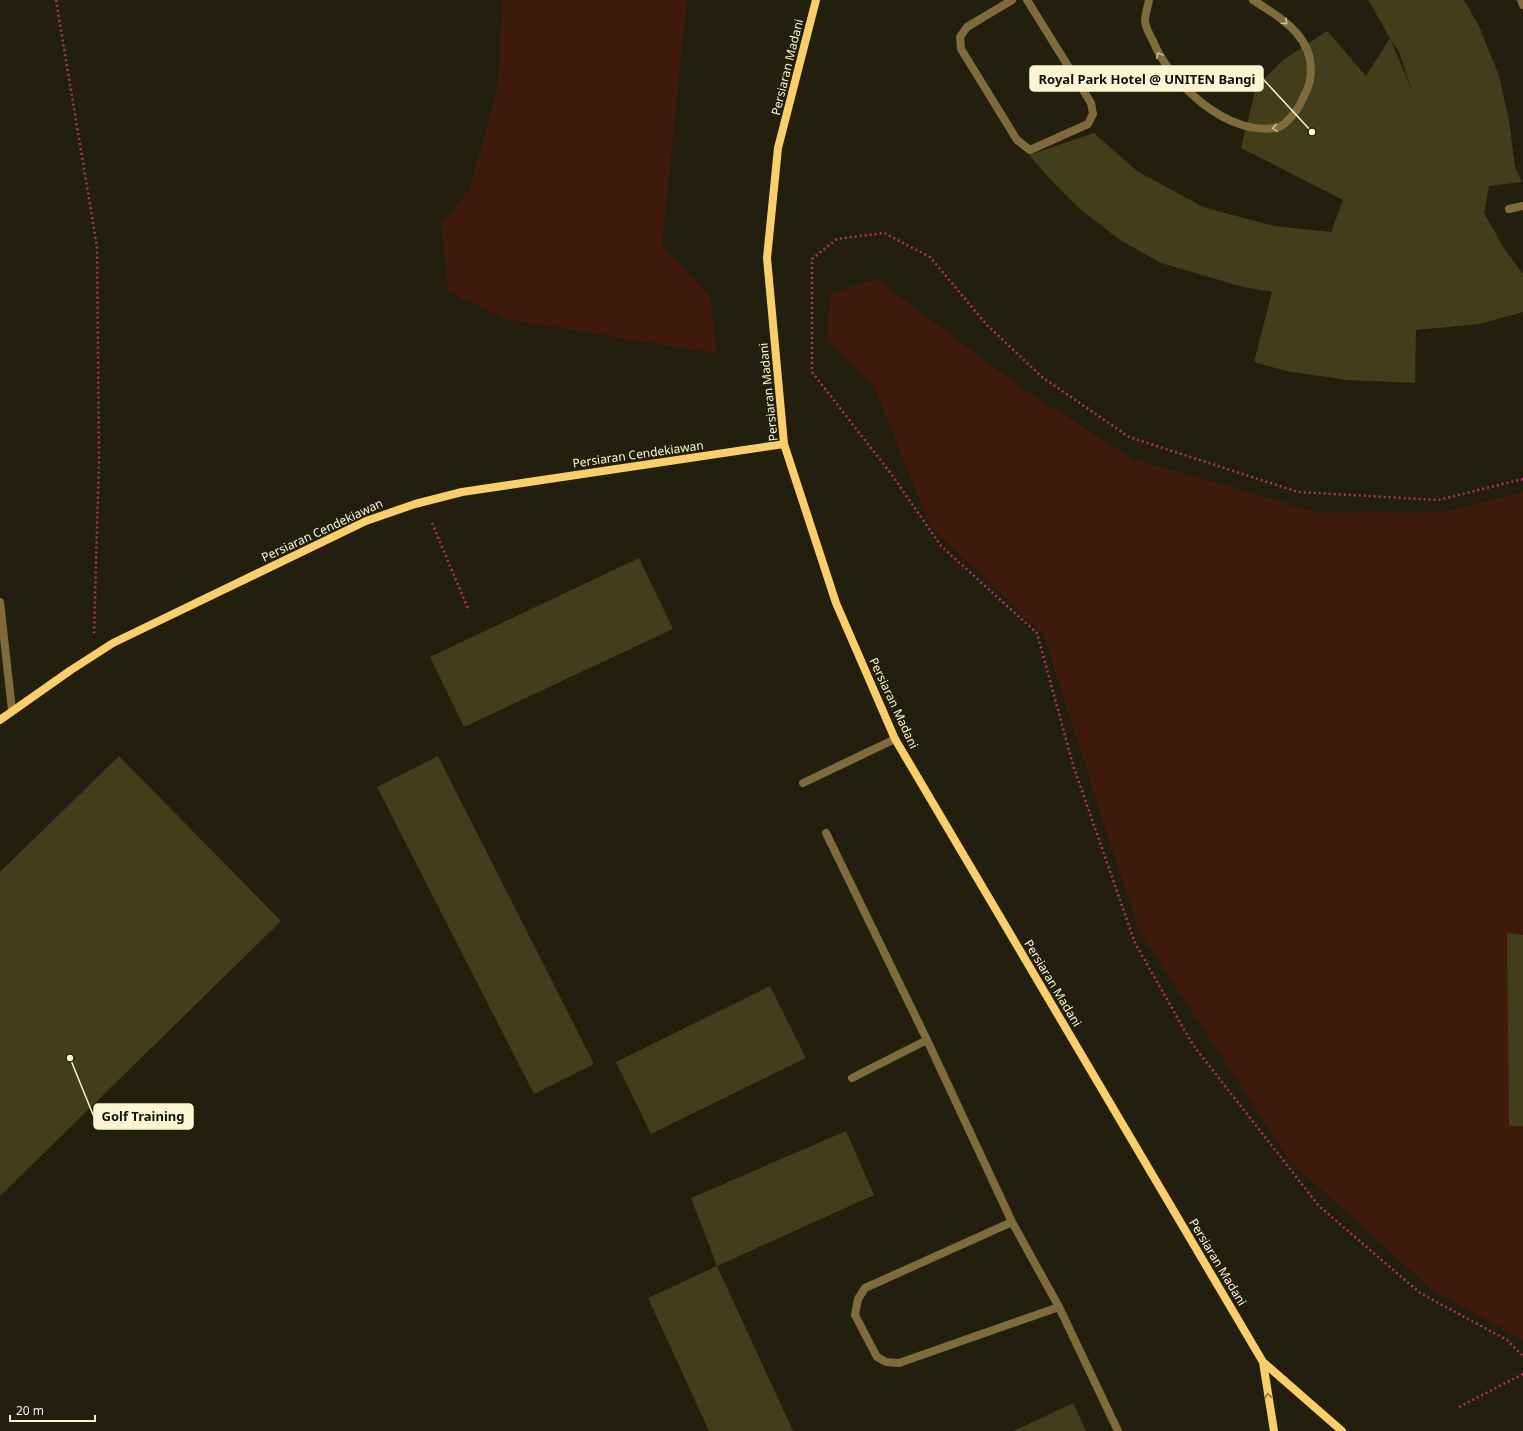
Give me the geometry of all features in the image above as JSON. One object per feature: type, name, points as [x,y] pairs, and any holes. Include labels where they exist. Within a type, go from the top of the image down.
[{"type":"street","name":"Persiaran Madani","points":[[816,0],[778,148],[767,258],[784,444],[836,603],[895,739],[1263,1362]]},
{"type":"street","name":"Persiaran Cendekiawan","points":[[0,720],[12,710],[113,643],[366,521],[415,504],[462,492],[784,444]]},
{"type":"street","points":[[1263,1362],[1274,1431]]},
{"type":"street","points":[[1263,1362],[1342,1431]]},
{"type":"lane","points":[[1012,0],[967,27],[960,37],[961,49],[1017,140],[1030,150],[1088,124],[1093,114],[1091,103],[1027,0]]},
{"type":"lane","points":[[1149,0],[1145,21],[1160,57],[1177,81],[1203,104],[1237,124],[1262,129],[1281,127],[1300,107],[1310,80],[1310,56],[1300,35],[1277,15],[1252,0]]},
{"type":"lane","points":[[1521,0],[1523,5]]},
{"type":"lane","points":[[1509,209],[1523,206]]},
{"type":"lane","points":[[0,602],[12,710]]},
{"type":"lane","points":[[803,783],[895,739]]},
{"type":"lane","points":[[826,833],[927,1040],[1012,1222],[1059,1307],[1118,1431]]},
{"type":"lane","points":[[852,1078],[927,1040]]},
{"type":"lane","points":[[1012,1222],[865,1288],[858,1299],[855,1315],[877,1357],[886,1362],[899,1363],[1059,1307]]},
{"type":"path","points":[[56,0],[97,247],[99,459],[93,656]]},
{"type":"path","points":[[1523,479],[1438,500],[1298,492],[1129,437],[1042,377],[986,324],[930,257],[884,233],[837,239],[812,259],[812,372],[892,474],[941,546],[1037,633],[1073,765],[1135,943],[1192,1045],[1319,1206],[1420,1293],[1507,1340],[1523,1356]]},
{"type":"path","points":[[432,523],[469,611]]},
{"type":"path","points":[[1459,1407],[1523,1374]]},
{"type":"shaded area","points":[[502,0],[687,0],[662,246],[710,296],[717,354],[506,319],[448,292],[441,224],[470,188],[498,84]]},
{"type":"shaded area","points":[[876,279],[1020,387],[1133,459],[1317,512],[1445,512],[1523,492],[1523,1340],[1432,1290],[1291,1162],[1139,932],[1043,634],[930,526],[874,386],[827,340],[830,294]]},
{"type":"building","points":[[1368,0],[1464,0],[1479,26],[1499,76],[1509,120],[1515,167],[1522,182],[1489,186],[1484,213],[1504,248],[1523,274],[1523,312],[1480,324],[1416,330],[1415,383],[1347,380],[1286,371],[1254,362],[1272,292],[1243,287],[1161,263],[1120,240],[1080,209],[1029,155],[1094,133],[1137,171],[1203,207],[1274,226],[1331,232],[1343,200],[1241,148],[1256,87],[1283,60],[1327,31],[1366,76],[1390,38]],"holes":[[[1390,38],[1399,52],[1412,91]]]},
{"type":"building","points":[[639,558],[673,629],[464,727],[430,657]]},
{"type":"building","points":[[119,756],[281,921],[0,1196],[0,872]]},
{"type":"building","points":[[438,756],[594,1064],[534,1094],[377,787]]},
{"type":"building","points":[[1507,933],[1523,935],[1523,1126],[1509,1126]]},
{"type":"building","points":[[770,986],[806,1058],[651,1134],[616,1062]]},
{"type":"building","points":[[846,1131],[874,1195],[717,1266],[691,1198]]},
{"type":"building","points":[[717,1266],[793,1431],[709,1431],[648,1298]]},
{"type":"building","points":[[1073,1403],[1086,1431],[1014,1431]]},
{"type":"place","name":"Royal Park Hotel @ UNITEN Bangi","points":[[1312,132]]},
{"type":"place","name":"Golf Training","points":[[70,1058]]}]
